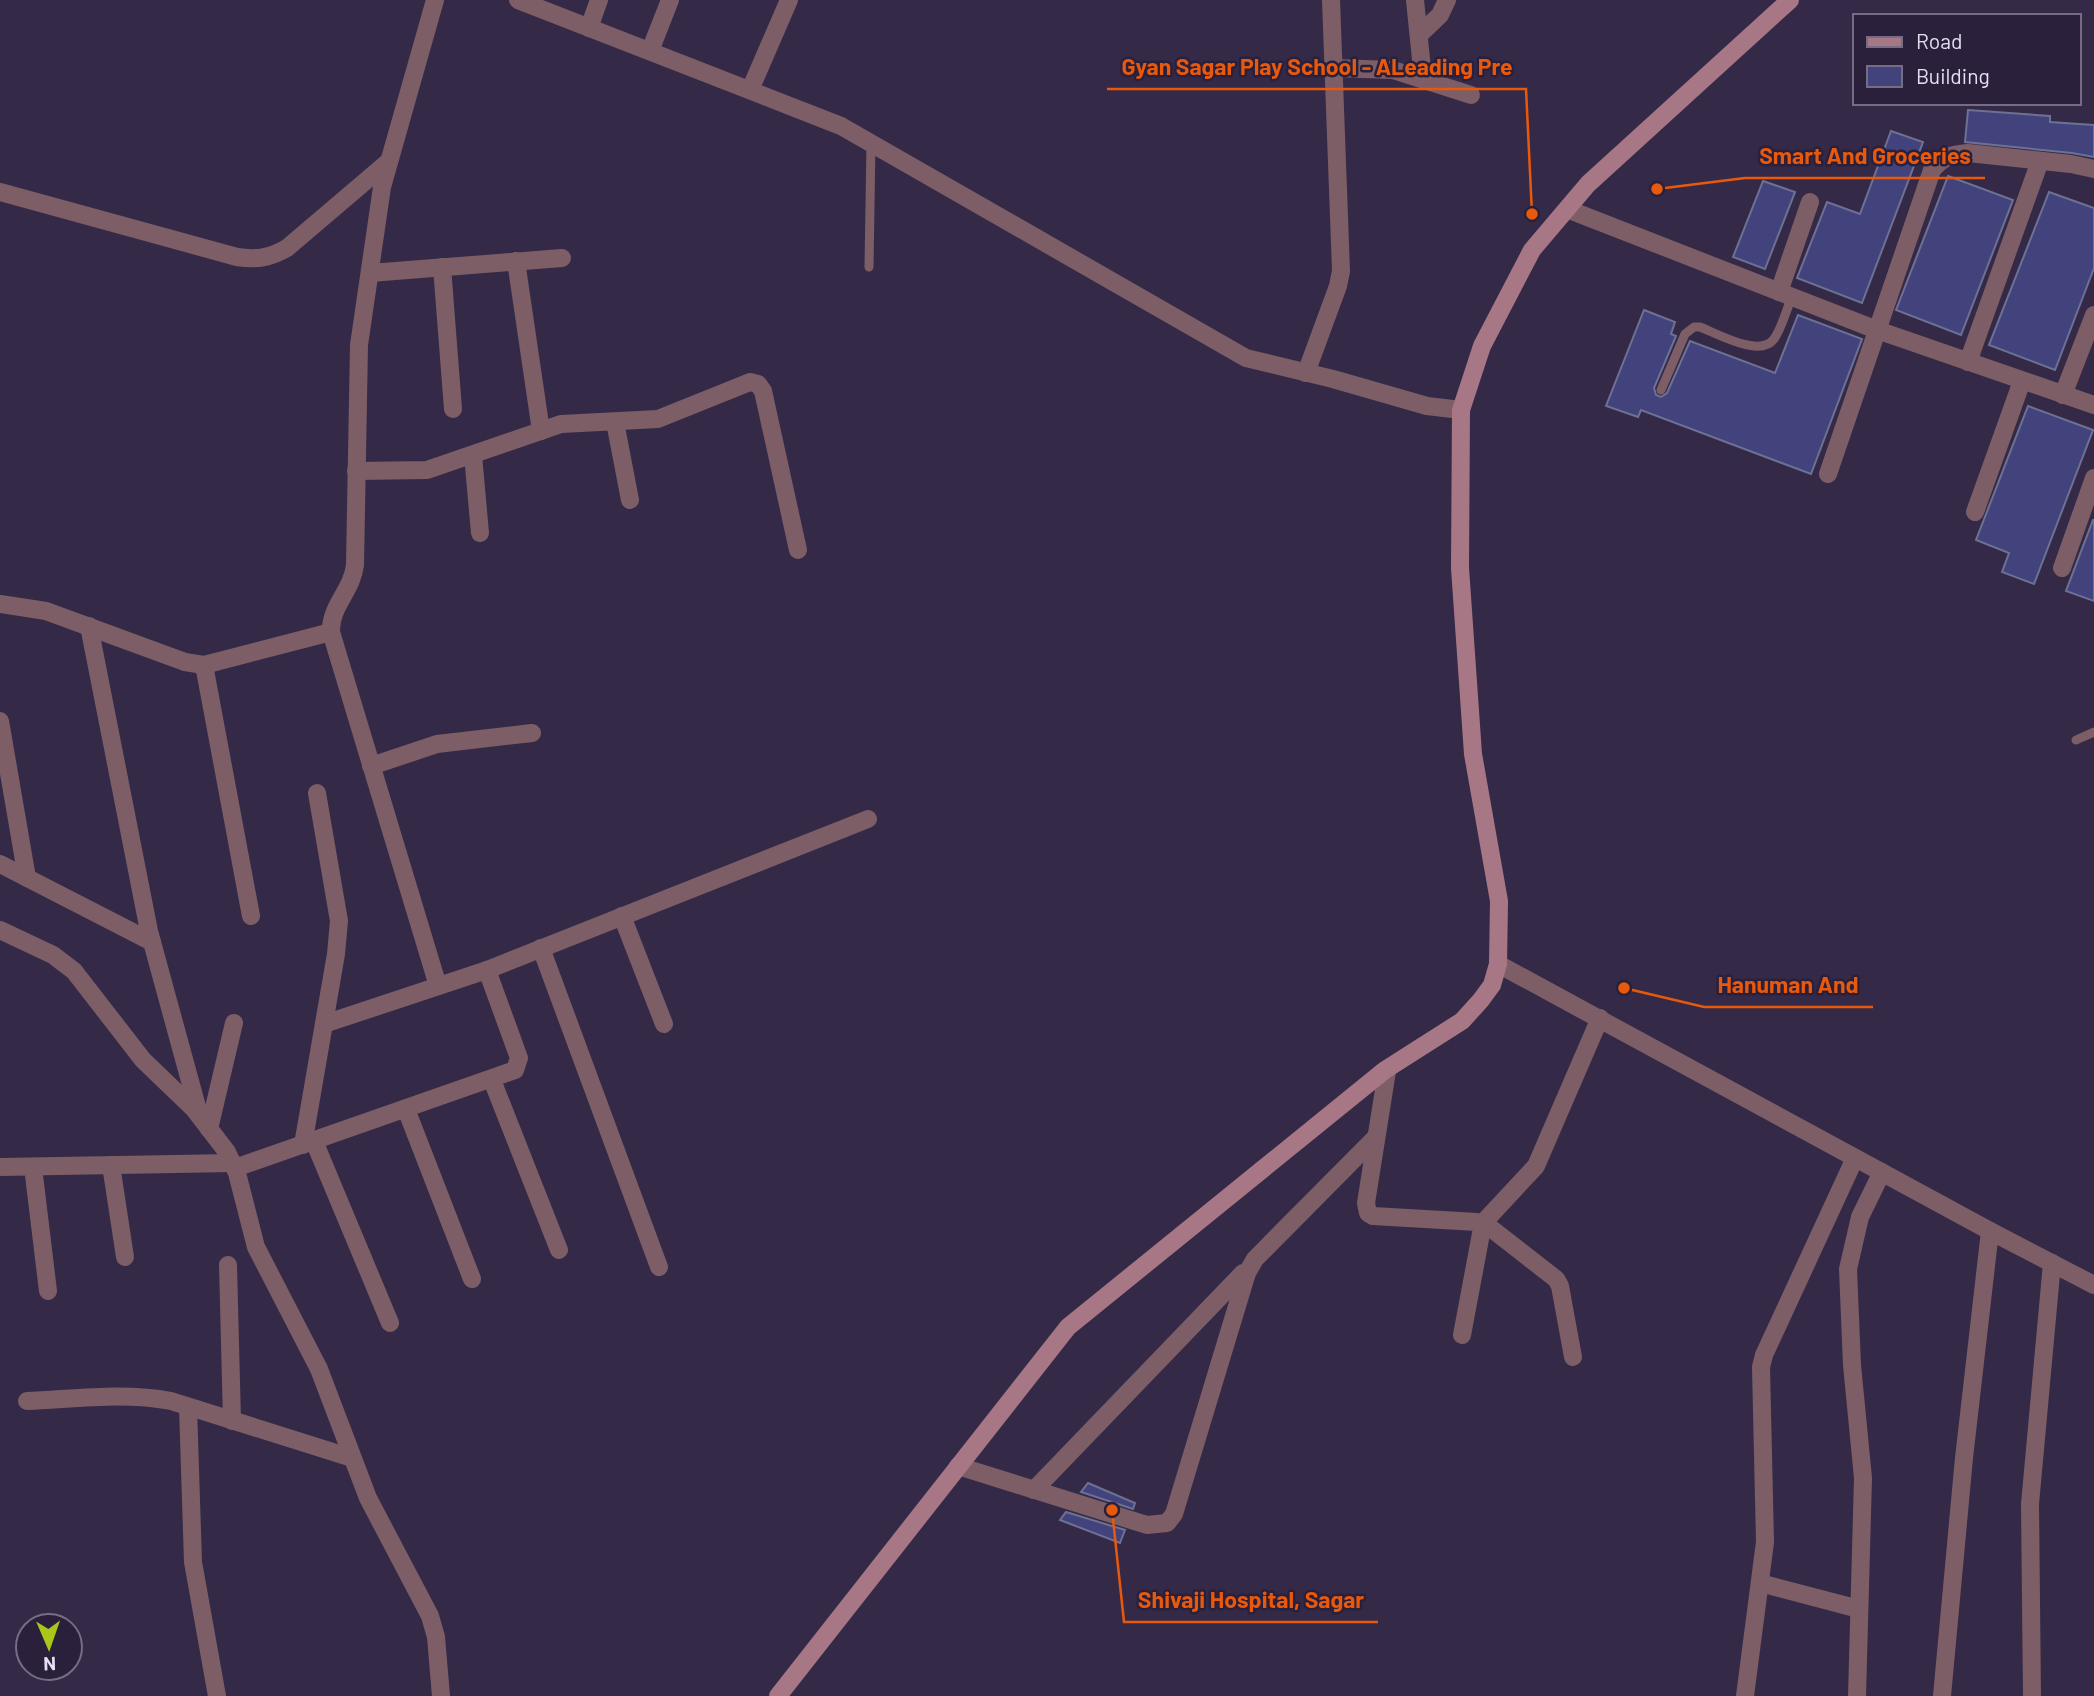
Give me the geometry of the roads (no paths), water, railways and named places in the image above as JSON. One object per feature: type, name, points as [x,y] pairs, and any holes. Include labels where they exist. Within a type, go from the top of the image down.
[{"type":"main road","points":[[778,1696],[1068,1327],[1385,1070],[1462,1021],[1492,985],[1498,964],[1499,901],[1473,754],[1460,568],[1461,410],[1482,346],[1532,250],[1588,184],[1790,0]]},
{"type":"street","points":[[435,0],[382,187],[358,357],[354,574],[330,620],[331,632],[438,986]]},
{"type":"street","points":[[518,0],[825,120],[871,143],[1234,353],[1258,362],[1333,379],[1427,406],[1461,410]]},
{"type":"street","points":[[589,28],[599,0]]},
{"type":"street","points":[[650,51],[670,0]]},
{"type":"street","points":[[750,90],[789,0]]},
{"type":"street","points":[[1306,373],[1341,271],[1331,0]]},
{"type":"street","points":[[1415,0],[1423,79]]},
{"type":"street","points":[[1419,35],[1440,15],[1447,0]]},
{"type":"street","points":[[1334,68],[1393,70],[1471,95]]},
{"type":"street","points":[[1828,474],[1932,170],[1940,159],[1951,154],[1968,153],[2040,160],[2094,169]]},
{"type":"street","points":[[1968,362],[2040,160]]},
{"type":"street","points":[[0,192],[252,260],[266,258],[287,248],[388,163]]},
{"type":"street","points":[[1785,294],[1810,202]]},
{"type":"street","points":[[1567,209],[1877,330],[2094,405]]},
{"type":"street","points":[[370,273],[562,258]]},
{"type":"street","points":[[516,261],[541,431]]},
{"type":"street","points":[[442,267],[453,410]]},
{"type":"street","points":[[2063,395],[2094,315]]},
{"type":"street","points":[[356,471],[417,472],[573,422],[658,419],[750,382],[758,384],[763,391],[798,550]]},
{"type":"street","points":[[1975,512],[2022,382]]},
{"type":"street","points":[[615,422],[630,500]]},
{"type":"street","points":[[473,455],[480,533]]},
{"type":"street","points":[[2062,568],[2094,478]]},
{"type":"street","points":[[0,604],[46,611],[185,662],[204,666],[331,632]]},
{"type":"street","points":[[89,626],[152,942],[205,1123]]},
{"type":"street","points":[[204,666],[251,916]]},
{"type":"street","points":[[0,721],[27,878]]},
{"type":"street","points":[[371,766],[437,744],[532,733]]},
{"type":"street","points":[[317,793],[339,921],[309,1143],[390,1323]]},
{"type":"street","points":[[324,1024],[487,970],[868,819]]},
{"type":"street","points":[[0,864],[152,942]]},
{"type":"street","points":[[622,916],[664,1024]]},
{"type":"street","points":[[0,930],[53,956],[74,971],[149,1067],[205,1123],[234,1166],[253,1239],[319,1370],[368,1498],[430,1616],[436,1637],[442,1696]]},
{"type":"street","points":[[541,948],[659,1267]]},
{"type":"street","points":[[1498,964],[2094,1285]]},
{"type":"street","points":[[0,1167],[234,1166],[492,1080],[515,1070],[519,1058],[487,970]]},
{"type":"street","points":[[1462,1335],[1483,1223],[1536,1166],[1600,1018]]},
{"type":"street","points":[[205,1123],[234,1023]]},
{"type":"street","points":[[1387,1071],[1366,1203],[1368,1213],[1373,1216],[1483,1223],[1556,1279],[1560,1286],[1573,1357]]},
{"type":"street","points":[[492,1080],[559,1250]]},
{"type":"street","points":[[406,1110],[472,1279]]},
{"type":"street","points":[[1034,1490],[1376,1137]]},
{"type":"street","points":[[1745,1696],[1765,1525],[1761,1367],[1764,1355],[1855,1158]]},
{"type":"street","points":[[111,1165],[125,1257]]},
{"type":"street","points":[[33,1167],[47,1290]]},
{"type":"street","points":[[1857,1696],[1863,1478],[1852,1366],[1849,1269],[1860,1217],[1882,1172]]},
{"type":"street","points":[[1942,1696],[1964,1458],[1990,1231]]},
{"type":"street","points":[[958,1466],[1147,1525],[1167,1523],[1174,1514],[1240,1291],[1253,1263]]},
{"type":"street","points":[[2032,1696],[2030,1504],[2052,1263]]},
{"type":"street","points":[[228,1265],[232,1420]]},
{"type":"street","points":[[27,1402],[150,1397],[352,1458]]},
{"type":"street","points":[[188,1407],[193,1562],[216,1696]]},
{"type":"street","points":[[1760,1583],[1860,1609]]},
{"type":"lane","points":[[869,268],[871,143]]},
{"type":"lane","points":[[1661,390],[1685,334],[1693,327],[1700,327],[1755,348],[1766,346],[1774,339],[1785,294]]},
{"type":"lane","points":[[2076,740],[2094,732]]},
{"type":"place","name":"Smart And Groceries","points":[[1657,189]]},
{"type":"place","name":"Gyan Sagar Play School - ALeading Pre","points":[[1532,214]]},
{"type":"place","name":"Hanuman And","points":[[1624,988]]},
{"type":"place","name":"Shivaji Hospital, Sagar","points":[[1112,1510]]}]
